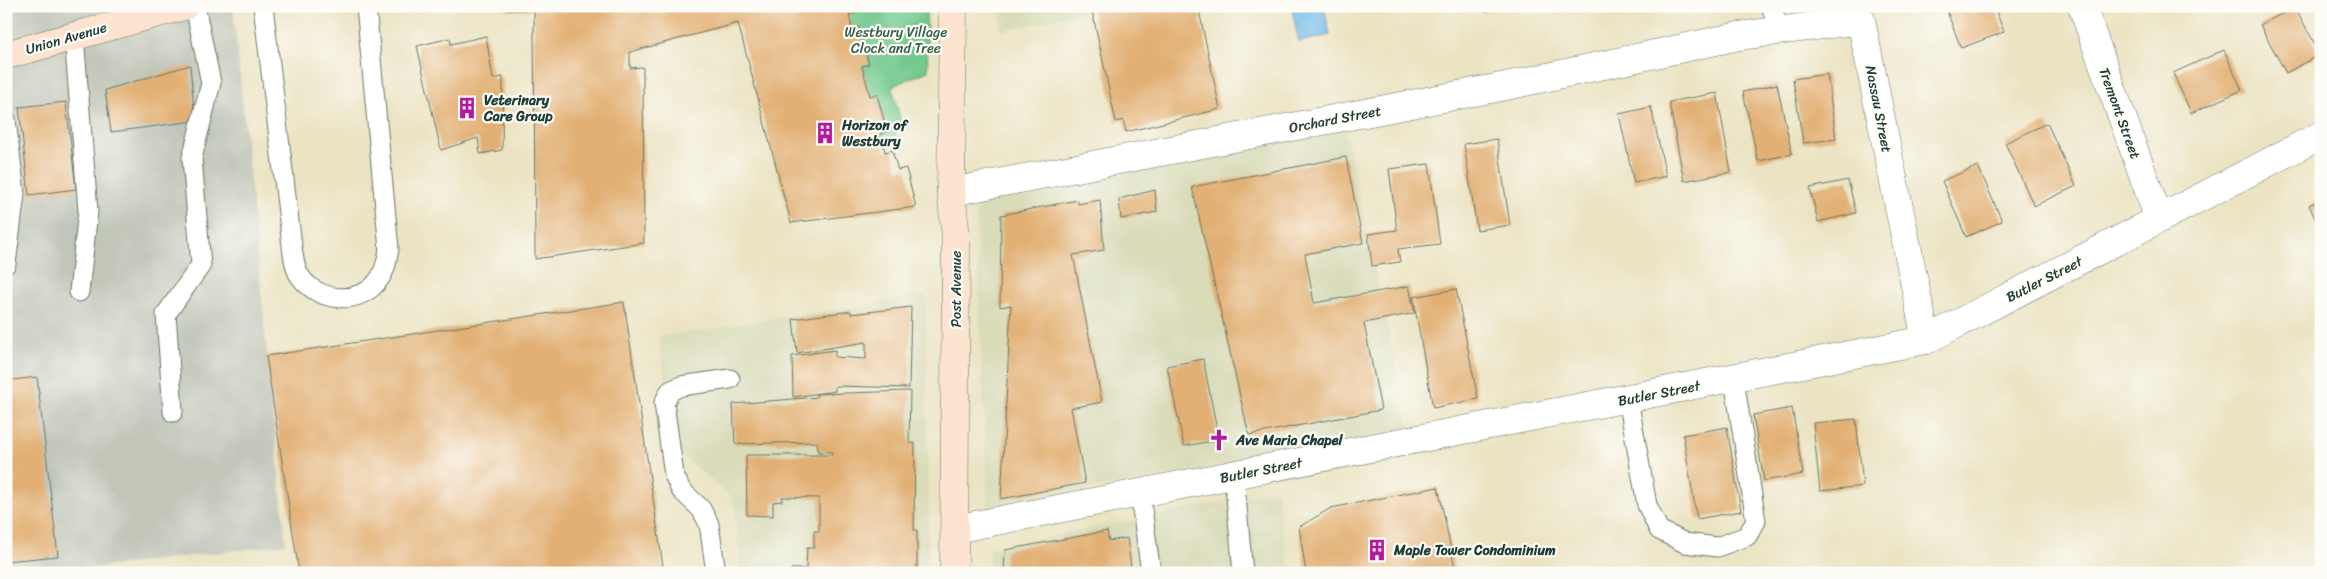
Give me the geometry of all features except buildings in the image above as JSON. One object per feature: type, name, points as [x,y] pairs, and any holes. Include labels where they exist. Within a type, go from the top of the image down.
[{"type":"main road","name":"Union Avenue","points":[[6,55],[184,6]]},
{"type":"main road","name":"Post Avenue","points":[[953,6],[951,192],[956,237],[954,573]]},
{"type":"street","name":"Tremont Street","points":[[2082,6],[2159,219]]},
{"type":"street","name":"Nassau Street","points":[[1718,41],[1776,19],[1861,20],[1926,340]]},
{"type":"street","name":"Orchard Street","points":[[951,192],[1506,86],[1718,41]]},
{"type":"street","name":"Butler Street","points":[[955,529],[1734,379],[1926,340],[2321,134]]},
{"type":"lane","points":[[173,412],[166,314],[201,265],[192,158],[211,82],[195,6]]},
{"type":"lane","points":[[264,6],[293,254],[298,272],[307,285],[320,294],[339,298],[352,298],[367,291],[379,280],[387,265],[389,249],[366,6]]},
{"type":"lane","points":[[74,36],[88,211],[79,292]]},
{"type":"lane","points":[[6,120],[15,194],[6,264]]},
{"type":"lane","points":[[716,573],[709,524],[701,509],[681,490],[674,475],[664,404],[670,391],[681,386],[730,379]]},
{"type":"lane","points":[[1628,399],[1647,505],[1659,530],[1685,543],[1716,547],[1747,536],[1756,522],[1734,379]]},
{"type":"lane","points":[[1234,475],[1243,573]]},
{"type":"lane","points":[[1140,494],[1151,573]]},
{"type":"path","points":[[13,6],[19,6]]},
{"type":"shaded area","points":[[6,6],[233,6],[286,544],[54,573],[6,573]]},
{"type":"shaded area","points":[[1000,6],[1080,6],[1081,13],[1001,31]]},
{"type":"shaded area","points":[[1344,127],[1410,431],[988,508],[975,200]]},
{"type":"shaded area","points":[[926,295],[929,573],[741,573],[733,499],[679,452],[658,337]]},
{"type":"shaded area","points":[[1277,491],[1289,573],[990,573],[990,549]]},
{"type":"green space","name":"Westbury Village Clock and Tree","points":[[853,6],[926,6],[928,71],[892,86],[901,123],[895,136],[882,140],[880,134],[887,132],[877,94],[870,96],[862,66],[869,63],[859,27],[852,29],[849,15],[855,13]]},
{"type":"water","points":[[1291,6],[1324,6],[1330,35],[1299,42]]},
{"type":"place","name":"Veterinary Care Group","points":[[467,108]]},
{"type":"place","name":"Horizon of Westbury","points":[[825,133]]},
{"type":"place","name":"Ave Maria Chapel","points":[[1219,440]]},
{"type":"place","name":"Maple Tower Condominium","points":[[1377,550]]}]
